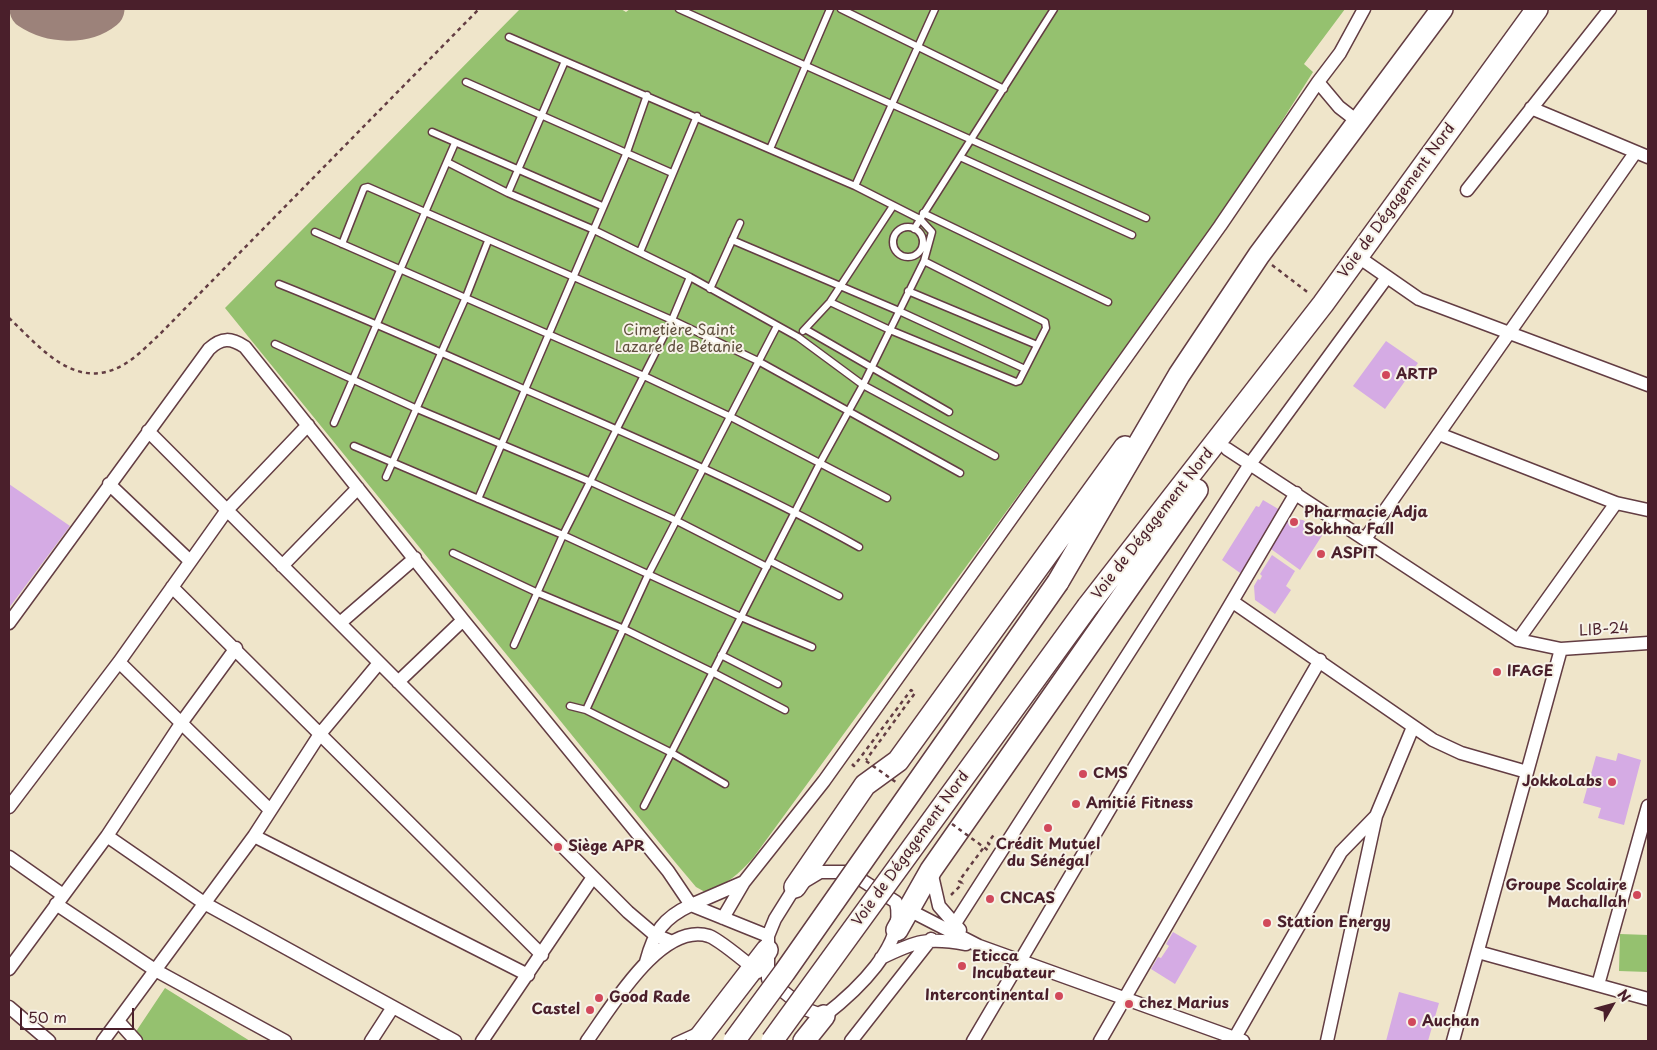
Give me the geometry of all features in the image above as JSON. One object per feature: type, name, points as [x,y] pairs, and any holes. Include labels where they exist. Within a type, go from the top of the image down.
[{"type":"highway","name":"Voie de Dégagement Nord","points":[[734,1041],[790,965],[1058,582],[1179,375],[1259,255],[1442,9]]},
{"type":"highway","name":"Voie de Dégagement Nord","points":[[772,1041],[1088,606],[1323,304],[1537,9]]},
{"type":"highway","points":[[897,930],[903,906],[931,870],[1130,583],[1242,428],[1269,374]]},
{"type":"highway","points":[[795,887],[865,785],[898,761],[1101,478],[1179,375]]},
{"type":"highway","points":[[702,1034],[760,973],[767,943]]},
{"type":"highway","points":[[804,1041],[824,1016]]},
{"type":"street","points":[[723,918],[744,882],[824,781],[1220,226],[1318,82],[1340,53],[1364,9]]},
{"type":"street","points":[[1467,190],[1610,9]]},
{"type":"street","points":[[1318,82],[1339,107],[1357,122]]},
{"type":"street","points":[[1532,108],[1648,157]]},
{"type":"street","points":[[1365,539],[1636,152]]},
{"type":"street","points":[[1357,256],[1419,299],[1648,384]]},
{"type":"street","points":[[954,925],[1250,464],[1387,276]]},
{"type":"street","points":[[9,623],[148,430],[209,349],[223,339],[233,339],[246,347],[463,620],[668,871],[691,905],[723,918],[767,943],[775,919],[795,887],[820,872],[849,872],[903,906],[978,946],[1237,1040],[1341,852],[1376,816]]},
{"type":"street","points":[[9,807],[119,662],[227,510],[308,425]]},
{"type":"street","points":[[148,430],[593,877],[655,936],[670,941]]},
{"type":"street","points":[[1439,434],[1616,503],[1648,510]]},
{"type":"street","points":[[1227,449],[1518,640],[1616,503]]},
{"type":"street","points":[[109,484],[190,562]]},
{"type":"street","points":[[282,566],[358,488]]},
{"type":"street","points":[[973,1041],[1234,602],[1296,493]]},
{"type":"street","points":[[340,623],[415,558]]},
{"type":"street","points":[[172,587],[236,648],[542,955]]},
{"type":"street","points":[[1234,602],[1433,740],[1461,753],[1527,772]]},
{"type":"street","points":[[398,682],[463,620]]},
{"type":"street","name":"LIB-24","points":[[1518,640],[1562,649],[1648,643]]},
{"type":"street","points":[[9,969],[107,836],[182,722],[236,648]]},
{"type":"street","points":[[1453,1041],[1562,649]]},
{"type":"street","points":[[1100,1041],[1320,660]]},
{"type":"street","points":[[119,662],[270,810]]},
{"type":"street","points":[[103,1041],[254,836],[320,734],[379,662]]},
{"type":"street","points":[[1327,1041],[1376,816],[1413,727]]},
{"type":"street","points":[[1598,985],[1647,812]]},
{"type":"street","points":[[107,836],[204,903],[455,1041]]},
{"type":"street","points":[[254,836],[528,975]]},
{"type":"street","points":[[9,857],[60,899],[155,970],[286,1041]]},
{"type":"street","points":[[931,870],[939,906],[954,925],[978,946]]},
{"type":"street","points":[[482,1041],[593,877]]},
{"type":"street","points":[[646,962],[655,936],[670,916],[744,882]]},
{"type":"street","points":[[586,1041],[646,962],[670,941],[693,934],[711,936],[805,1009],[824,1016],[862,983],[881,958],[897,930]]},
{"type":"street","points":[[881,958],[913,942],[931,940],[978,946]]},
{"type":"street","points":[[851,1041],[931,940]]},
{"type":"street","points":[[1478,952],[1648,999]]},
{"type":"street","points":[[9,1007],[49,1041]]},
{"type":"street","points":[[371,1041],[393,1007]]},
{"type":"street","points":[[118,1021],[136,1041]]},
{"type":"lane","points":[[679,9],[807,64],[891,105],[1146,218]]},
{"type":"lane","points":[[770,149],[830,9]]},
{"type":"lane","points":[[841,9],[1004,89]]},
{"type":"lane","points":[[855,186],[935,9]]},
{"type":"lane","points":[[914,228],[1054,9]]},
{"type":"lane","points":[[508,37],[697,116],[1108,302]]},
{"type":"lane","points":[[508,193],[565,60]]},
{"type":"lane","points":[[466,82],[672,173]]},
{"type":"lane","points":[[478,499],[500,443],[627,152],[647,95]]},
{"type":"lane","points":[[640,252],[697,116]]},
{"type":"lane","points":[[432,132],[602,206]]},
{"type":"lane","points":[[334,423],[455,142]]},
{"type":"lane","points":[[960,157],[1132,235]]},
{"type":"lane","points":[[447,162],[508,193],[592,229],[690,277],[798,337],[863,386],[995,456]]},
{"type":"lane","points":[[342,244],[364,188],[368,187],[672,320],[758,361],[960,473]]},
{"type":"lane","points":[[798,337],[830,302],[893,206]]},
{"type":"lane","points":[[644,806],[670,752],[820,463],[863,386],[924,261],[932,232],[921,216]]},
{"type":"lane","points":[[710,288],[740,223]]},
{"type":"lane","points":[[914,228],[923,240],[921,250],[913,257],[903,257],[893,247],[893,237],[900,229],[914,228]]},
{"type":"lane","points":[[315,232],[548,332],[644,376],[729,416],[887,498]]},
{"type":"lane","points":[[732,240],[899,311],[1025,369]]},
{"type":"lane","points":[[386,477],[466,297],[488,241]]},
{"type":"lane","points":[[830,302],[890,330],[1016,382],[1025,369],[1046,328],[1045,322],[924,261]]},
{"type":"lane","points":[[514,645],[563,535],[672,320],[690,277]]},
{"type":"lane","points":[[279,284],[441,351],[618,429],[796,511],[859,547]]},
{"type":"lane","points":[[908,291],[1037,345]]},
{"type":"lane","points":[[586,710],[648,575],[777,326]]},
{"type":"lane","points":[[805,329],[871,369],[949,412]]},
{"type":"lane","points":[[275,344],[416,408],[591,482],[839,596]]},
{"type":"lane","points":[[354,446],[563,535],[741,617],[812,647]]},
{"type":"lane","points":[[453,553],[538,593],[624,629],[785,710]]},
{"type":"lane","points":[[721,654],[778,684]]},
{"type":"lane","points":[[570,706],[586,710],[670,752],[725,784]]},
{"type":"lane","points":[[675,1041],[702,1034]]},
{"type":"path","points":[[9,318],[54,360],[72,369],[92,375],[108,372],[125,364],[159,336],[479,9]]},
{"type":"path","points":[[1259,255],[1323,304]]},
{"type":"path","points":[[862,755],[911,690],[915,693],[866,760]]},
{"type":"path","points":[[939,906],[963,884],[990,845]]},
{"type":"path","points":[[963,884],[959,880],[984,847]]},
{"type":"green space","name":"Cimetière Saint Lazare de Bétanie","points":[[520,9],[621,9],[626,12],[630,9],[1345,9],[1304,64],[1313,72],[1218,222],[753,858],[732,878],[705,892],[696,887],[675,862],[225,308]]},
{"type":"green space","points":[[1620,934],[1648,935],[1648,972],[1619,971]]},
{"type":"green space","points":[[165,988],[250,1041],[144,1041],[135,1033]]},
{"type":"building","name":"ARTP","points":[[1386,341],[1418,363],[1385,409],[1353,386]]},
{"type":"building","points":[[9,484],[70,526],[9,608]]},
{"type":"building","points":[[1263,500],[1280,510],[1243,575],[1222,560],[1256,506],[1259,507]]},
{"type":"building","points":[[1287,518],[1303,520],[1323,534],[1300,570],[1271,549]]},
{"type":"building","points":[[1272,555],[1295,571],[1286,586],[1291,590],[1275,614],[1255,600],[1254,586],[1258,579],[1260,580],[1262,576],[1260,574]]},
{"type":"building","name":"JokkoLabs","points":[[1618,753],[1641,760],[1624,825],[1598,818],[1601,808],[1583,803],[1596,756],[1616,761]]},
{"type":"building","points":[[1173,932],[1197,946],[1175,984],[1151,969],[1158,957],[1161,958],[1169,946],[1166,944]]},
{"type":"building","name":"Auchan","points":[[1399,992],[1439,1003],[1428,1041],[1386,1041]]},
{"type":"taxiway","points":[[30,9],[48,17],[67,20],[87,18],[104,9]]},
{"type":"place","name":"ARTP","points":[[1386,375]]},
{"type":"place","name":"Pharmacie Adja Sokhna Fall","points":[[1294,522]]},
{"type":"place","name":"ASPIT","points":[[1321,554]]},
{"type":"place","name":"IFAGE","points":[[1497,672]]},
{"type":"place","name":"CMS","points":[[1083,774]]},
{"type":"place","name":"JokkoLabs","points":[[1612,782]]},
{"type":"place","name":"Amitié Fitness","points":[[1076,804]]},
{"type":"place","name":"Crédit Mutuel du Sénégal","points":[[1048,828]]},
{"type":"place","name":"Siège APR","points":[[558,847]]},
{"type":"place","name":"Groupe Scolaire Machallah","points":[[1637,895]]},
{"type":"place","name":"CNCAS","points":[[990,899]]},
{"type":"place","name":"Station Energy","points":[[1267,923]]},
{"type":"place","name":"Eticca Incubateur","points":[[962,966]]},
{"type":"place","name":"Intercontinental","points":[[1059,996]]},
{"type":"place","name":"Good Rade","points":[[599,998]]},
{"type":"place","name":"chez Marius","points":[[1129,1004]]},
{"type":"place","name":"Castel","points":[[590,1010]]},
{"type":"place","name":"Auchan","points":[[1412,1022]]}]
